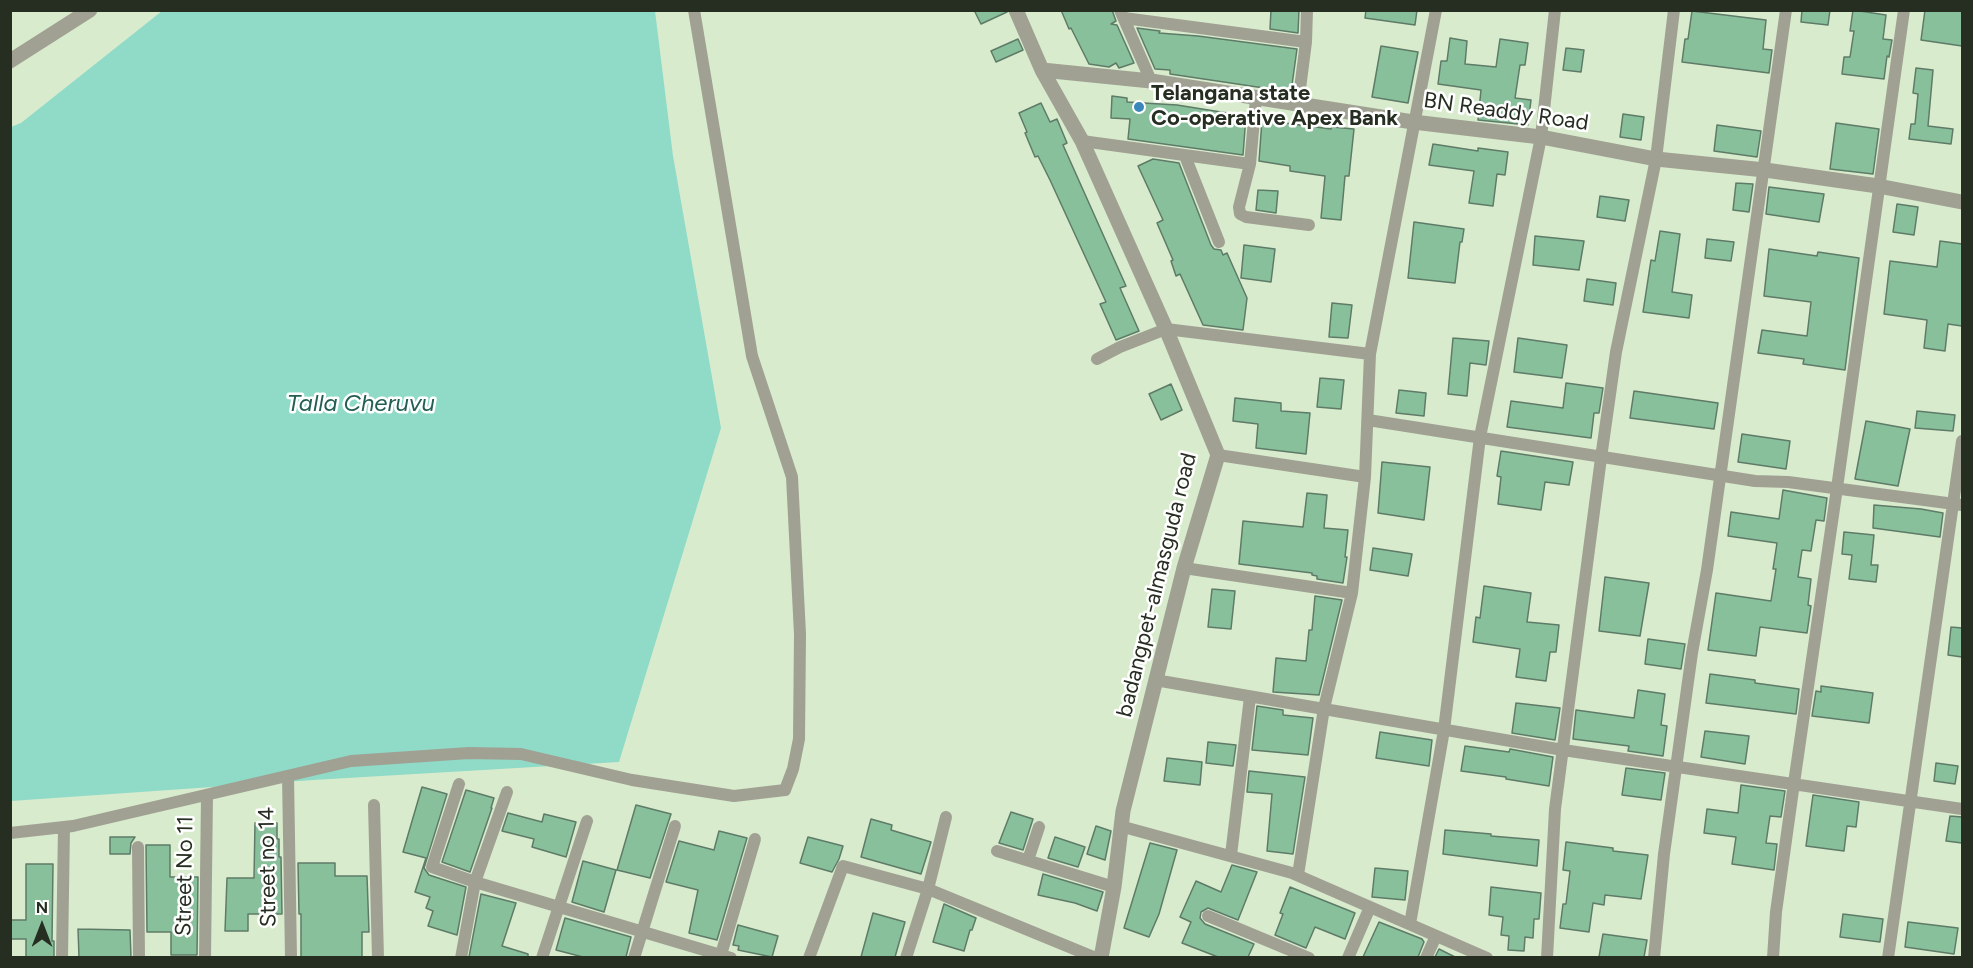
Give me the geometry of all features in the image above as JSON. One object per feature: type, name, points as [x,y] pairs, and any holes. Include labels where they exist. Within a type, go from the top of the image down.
[{"type":"street","points":[[10,61],[90,10]]},
{"type":"street","points":[[10,834],[64,827],[351,761],[469,753],[521,754],[632,780],[734,796],[785,790],[793,769],[799,727],[801,634],[792,477],[752,356],[694,10]]},
{"type":"street","name":"badangpet-almasguda road","points":[[1016,10],[1042,70],[1082,141],[1166,329],[1218,455],[1184,568],[1120,826],[1114,887],[1101,957]]},
{"type":"street","points":[[1298,104],[1306,42],[1307,10]]},
{"type":"street","points":[[1298,875],[1324,708],[1352,593],[1365,477],[1370,354],[1436,10]]},
{"type":"street","points":[[1410,924],[1444,730],[1480,437],[1541,137],[1555,10]]},
{"type":"street","points":[[1547,957],[1555,808],[1601,458],[1616,352],[1656,159],[1674,10]]},
{"type":"street","points":[[1654,957],[1676,765],[1721,476],[1786,10]]},
{"type":"street","points":[[1773,957],[1776,912],[1904,10]]},
{"type":"street","points":[[1122,14],[1306,42]]},
{"type":"street","points":[[1122,14],[1151,81]]},
{"type":"street","name":"BN Readdy Road","points":[[1042,70],[1151,81],[1413,122],[1541,137],[1656,159],[1765,170],[1878,186],[1962,202]]},
{"type":"street","points":[[1256,98],[1250,164],[1239,207],[1240,214],[1246,217],[1309,225]]},
{"type":"street","points":[[1082,141],[1250,164]]},
{"type":"street","points":[[1185,156],[1219,242]]},
{"type":"street","points":[[1097,359],[1120,347],[1166,329],[1370,354]]},
{"type":"street","points":[[1368,420],[1755,481],[1788,482],[1959,505]]},
{"type":"street","points":[[1888,957],[1959,505],[1962,441]]},
{"type":"street","points":[[1218,455],[1365,477]]},
{"type":"street","points":[[1184,568],[1352,593]]},
{"type":"street","points":[[1155,680],[1563,750],[1962,809]]},
{"type":"street","points":[[1232,855],[1250,697]]},
{"type":"street","name":"Street no 14","points":[[288,776],[291,957]]},
{"type":"street","points":[[459,784],[432,867],[475,882],[724,956],[755,839]]},
{"type":"street","points":[[461,957],[475,882],[507,792]]},
{"type":"street","name":"Street No 11","points":[[205,957],[207,795]]},
{"type":"street","points":[[374,805],[378,957]]},
{"type":"street","points":[[906,957],[928,890],[946,817]]},
{"type":"street","points":[[542,957],[587,821]]},
{"type":"street","points":[[634,957],[675,826]]},
{"type":"street","points":[[1120,826],[1298,875],[1487,957]]},
{"type":"street","points":[[62,957],[64,827]]},
{"type":"street","points":[[1029,860],[1039,827]]},
{"type":"street","points":[[138,847],[139,957]]},
{"type":"street","points":[[998,851],[1114,887]]},
{"type":"street","points":[[809,957],[843,866],[928,890],[1096,957]]},
{"type":"street","points":[[1348,957],[1370,907]]},
{"type":"street","points":[[1208,916],[1309,957]]},
{"type":"street","points":[[1426,957],[1436,936]]},
{"type":"water","name":"Talla Cheruvu","points":[[162,11],[655,11],[673,156],[721,428],[619,762],[11,801],[11,127],[21,123]]},
{"type":"building","points":[[974,10],[1006,10],[1007,12],[981,24]]},
{"type":"building","points":[[1061,10],[1112,10],[1116,21],[1111,24],[1117,25],[1134,63],[1119,68],[1116,63],[1109,67],[1089,64]]},
{"type":"building","points":[[1271,10],[1299,10],[1298,33],[1270,29]]},
{"type":"building","points":[[1366,10],[1417,10],[1415,25],[1365,18]]},
{"type":"building","points":[[1802,10],[1830,10],[1828,25],[1801,22]]},
{"type":"building","points":[[1853,10],[1886,15],[1883,39],[1892,40],[1884,79],[1842,74],[1844,57],[1850,57],[1854,31],[1850,31]]},
{"type":"building","points":[[1925,10],[1962,10],[1962,46],[1921,40]]},
{"type":"building","points":[[1692,11],[1766,20],[1763,49],[1772,50],[1769,73],[1682,62]]},
{"type":"building","points":[[1137,28],[1160,31],[1159,33],[1297,49],[1291,92],[1170,74],[1170,70],[1155,69]]},
{"type":"building","points":[[1450,38],[1467,41],[1465,64],[1496,67],[1500,39],[1528,43],[1525,65],[1520,65],[1515,98],[1531,100],[1528,125],[1478,120],[1481,90],[1438,84],[1441,61],[1447,61]]},
{"type":"building","points":[[1018,39],[1023,50],[996,62],[991,51]]},
{"type":"building","points":[[1381,46],[1418,52],[1408,103],[1372,97]]},
{"type":"building","points":[[1566,48],[1584,50],[1581,72],[1563,70]]},
{"type":"building","points":[[1916,68],[1933,70],[1928,126],[1953,129],[1951,144],[1909,139],[1911,124],[1915,124],[1918,94],[1913,93]]},
{"type":"building","points":[[1112,96],[1127,98],[1127,102],[1177,105],[1246,116],[1243,155],[1128,139],[1130,119],[1111,118]]},
{"type":"building","points":[[1041,103],[1050,122],[1057,119],[1067,143],[1063,145],[1126,286],[1120,288],[1139,331],[1116,340],[1100,304],[1106,302],[1050,180],[1038,156],[1035,157],[1025,133],[1027,132],[1019,113]]},
{"type":"building","points":[[1623,114],[1644,117],[1641,140],[1620,137]]},
{"type":"building","points":[[1262,120],[1331,129],[1332,127],[1354,129],[1349,176],[1345,176],[1341,220],[1321,218],[1325,176],[1290,171],[1290,166],[1259,161]]},
{"type":"building","points":[[1836,123],[1879,129],[1873,174],[1830,169]]},
{"type":"building","points":[[1717,125],[1761,131],[1757,157],[1714,151]]},
{"type":"building","points":[[1433,144],[1478,151],[1478,148],[1508,152],[1505,175],[1497,174],[1493,206],[1469,203],[1474,171],[1429,165]]},
{"type":"building","points":[[1153,159],[1179,163],[1211,245],[1214,249],[1221,250],[1223,255],[1227,253],[1247,298],[1243,330],[1203,325],[1180,274],[1176,276],[1171,261],[1173,260],[1157,223],[1163,220],[1138,166]]},
{"type":"building","points":[[1736,183],[1753,184],[1749,212],[1733,210]]},
{"type":"building","points":[[1769,187],[1824,194],[1819,222],[1766,214]]},
{"type":"building","points":[[1258,190],[1278,191],[1276,213],[1256,210]]},
{"type":"building","points":[[1600,196],[1629,200],[1625,221],[1597,217]]},
{"type":"building","points":[[1897,204],[1918,207],[1914,235],[1893,232]]},
{"type":"building","points":[[1414,222],[1464,229],[1462,242],[1460,242],[1455,283],[1408,278]]},
{"type":"building","points":[[1660,231],[1680,234],[1672,292],[1692,295],[1689,318],[1643,312],[1651,260],[1655,261]]},
{"type":"building","points":[[1535,236],[1584,241],[1579,270],[1533,265]]},
{"type":"building","points":[[1707,239],[1734,242],[1731,261],[1705,258]]},
{"type":"building","points":[[1940,241],[1962,244],[1962,326],[1948,324],[1945,351],[1924,348],[1927,320],[1884,314],[1890,261],[1937,267]]},
{"type":"building","points":[[1244,245],[1275,249],[1271,282],[1241,278]]},
{"type":"building","points":[[1769,249],[1817,256],[1818,252],[1859,258],[1845,370],[1803,364],[1804,359],[1758,353],[1762,330],[1807,336],[1811,302],[1764,296]]},
{"type":"building","points":[[1587,279],[1616,283],[1613,305],[1584,301]]},
{"type":"building","points":[[1332,303],[1352,305],[1348,338],[1329,337]]},
{"type":"building","points":[[1453,338],[1489,341],[1486,365],[1470,363],[1467,396],[1448,394]]},
{"type":"building","points":[[1518,338],[1567,345],[1562,378],[1514,372]]},
{"type":"building","points":[[1320,378],[1344,380],[1341,409],[1317,407]]},
{"type":"building","points":[[1566,383],[1603,388],[1599,413],[1594,413],[1591,438],[1507,427],[1511,401],[1563,408]]},
{"type":"building","points":[[1171,384],[1182,410],[1161,420],[1149,394]]},
{"type":"building","points":[[1399,390],[1426,393],[1424,416],[1396,413]]},
{"type":"building","points":[[1634,391],[1718,403],[1714,429],[1630,418]]},
{"type":"building","points":[[1235,398],[1281,403],[1281,411],[1310,413],[1306,454],[1256,448],[1258,424],[1233,421]]},
{"type":"building","points":[[1917,411],[1955,415],[1953,431],[1915,428]]},
{"type":"building","points":[[1866,421],[1910,429],[1898,486],[1855,479]]},
{"type":"building","points":[[1742,434],[1790,441],[1786,469],[1738,462]]},
{"type":"building","points":[[1501,451],[1573,462],[1569,485],[1545,482],[1541,510],[1498,504],[1501,477],[1497,476]]},
{"type":"building","points":[[1382,462],[1430,467],[1424,520],[1378,513]]},
{"type":"building","points":[[1783,490],[1827,498],[1824,521],[1816,520],[1811,551],[1802,550],[1798,577],[1811,579],[1808,605],[1811,606],[1807,633],[1760,627],[1756,656],[1708,650],[1716,593],[1771,601],[1777,543],[1728,536],[1731,512],[1779,519]]},
{"type":"building","points":[[1307,493],[1327,495],[1324,528],[1348,530],[1343,583],[1317,579],[1317,576],[1312,573],[1239,564],[1243,521],[1303,527]]},
{"type":"building","points":[[1874,505],[1943,513],[1940,537],[1873,528]]},
{"type":"building","points":[[1844,532],[1874,535],[1871,565],[1878,565],[1876,582],[1849,579],[1852,555],[1842,554]]},
{"type":"building","points":[[1373,548],[1412,554],[1408,576],[1370,570]]},
{"type":"building","points":[[1605,577],[1649,583],[1640,636],[1599,631]]},
{"type":"building","points":[[1484,586],[1531,593],[1527,622],[1559,625],[1556,652],[1550,652],[1546,681],[1516,677],[1520,649],[1473,642],[1476,617],[1480,618]]},
{"type":"building","points":[[1212,589],[1235,591],[1231,629],[1208,627]]},
{"type":"building","points":[[1315,596],[1342,600],[1319,695],[1273,692],[1276,658],[1306,661]]},
{"type":"building","points":[[1951,627],[1962,628],[1962,657],[1948,655]]},
{"type":"building","points":[[1648,639],[1685,644],[1681,669],[1645,664]]},
{"type":"building","points":[[1710,674],[1799,689],[1796,714],[1706,703]]},
{"type":"building","points":[[1821,686],[1873,693],[1869,723],[1812,716],[1816,691],[1821,692]]},
{"type":"building","points":[[1638,690],[1665,694],[1661,725],[1667,726],[1663,756],[1628,751],[1629,746],[1573,739],[1576,710],[1634,718]]},
{"type":"building","points":[[1516,703],[1560,708],[1555,740],[1512,733]]},
{"type":"building","points":[[1257,706],[1283,710],[1283,715],[1313,718],[1308,755],[1252,750]]},
{"type":"building","points":[[1705,731],[1749,736],[1745,764],[1701,757]]},
{"type":"building","points":[[1380,732],[1432,740],[1429,766],[1376,758]]},
{"type":"building","points":[[1208,742],[1236,745],[1233,766],[1206,763]]},
{"type":"building","points":[[1465,746],[1509,752],[1510,749],[1553,757],[1549,786],[1461,771]]},
{"type":"building","points":[[1167,758],[1202,762],[1200,785],[1164,781]]},
{"type":"building","points":[[1936,763],[1958,766],[1955,784],[1934,781]]},
{"type":"building","points":[[1626,768],[1665,773],[1661,800],[1622,795]]},
{"type":"building","points":[[1249,771],[1305,777],[1293,854],[1267,851],[1272,794],[1247,792]]},
{"type":"building","points":[[1741,785],[1785,791],[1781,817],[1770,816],[1766,843],[1777,844],[1774,870],[1732,864],[1736,837],[1704,833],[1707,809],[1738,813]]},
{"type":"building","points":[[422,787],[447,794],[424,868],[429,875],[466,887],[457,935],[428,926],[433,911],[426,908],[430,897],[415,892],[426,858],[403,852]]},
{"type":"building","points":[[466,790],[494,798],[470,872],[442,862]]},
{"type":"building","points":[[1813,795],[1859,802],[1856,827],[1847,826],[1844,851],[1806,846]]},
{"type":"building","points":[[636,805],[671,814],[650,878],[617,870]]},
{"type":"building","points":[[1011,812],[1033,819],[1023,850],[999,843]]},
{"type":"building","points":[[508,813],[542,822],[544,814],[576,822],[566,857],[532,847],[534,839],[502,831]]},
{"type":"building","points":[[1950,816],[1962,817],[1962,843],[1946,841]]},
{"type":"building","points":[[871,819],[892,825],[891,830],[931,842],[921,874],[861,857]]},
{"type":"building","points":[[255,823],[277,823],[279,857],[281,857],[282,914],[248,914],[248,931],[225,931],[227,878],[254,878]]},
{"type":"building","points":[[1096,826],[1111,831],[1105,860],[1087,854]]},
{"type":"building","points":[[1445,830],[1539,840],[1537,866],[1443,854]]},
{"type":"building","points":[[719,831],[747,838],[717,940],[689,933],[698,890],[666,882],[679,841],[714,850]]},
{"type":"building","points":[[110,837],[135,837],[131,843],[130,854],[110,854]]},
{"type":"building","points":[[808,837],[843,846],[832,872],[800,863]]},
{"type":"building","points":[[1055,837],[1085,847],[1078,867],[1048,858]]},
{"type":"building","points":[[1566,842],[1648,855],[1641,899],[1605,895],[1604,905],[1593,903],[1589,932],[1560,928],[1570,871],[1563,870]]},
{"type":"building","points":[[1150,843],[1177,850],[1159,914],[1149,937],[1124,928]]},
{"type":"building","points":[[146,845],[170,845],[170,877],[198,877],[197,955],[171,955],[171,932],[147,932]]},
{"type":"building","points":[[583,861],[616,870],[604,912],[572,902]]},
{"type":"building","points":[[298,863],[335,863],[335,876],[367,876],[369,932],[362,932],[362,957],[301,957]]},
{"type":"building","points":[[26,864],[53,864],[52,941],[54,941],[54,957],[26,957],[26,939],[10,939],[10,920],[26,920]]},
{"type":"building","points":[[1232,865],[1257,872],[1238,920],[1208,908],[1201,912],[1200,918],[1205,924],[1254,944],[1248,957],[1218,957],[1182,943],[1191,922],[1180,917],[1196,881],[1221,892]]},
{"type":"building","points":[[1375,868],[1408,871],[1405,900],[1372,897]]},
{"type":"building","points":[[1043,874],[1103,892],[1097,911],[1075,903],[1038,895]]},
{"type":"building","points":[[1290,887],[1355,913],[1345,939],[1315,927],[1306,948],[1275,935]]},
{"type":"building","points":[[1491,887],[1541,893],[1539,919],[1534,919],[1533,938],[1525,937],[1524,951],[1508,950],[1509,936],[1501,935],[1503,917],[1489,915]]},
{"type":"building","points":[[481,894],[516,903],[502,946],[528,954],[528,957],[469,957]]},
{"type":"building","points":[[944,904],[976,918],[964,951],[933,942]]},
{"type":"building","points":[[873,913],[905,922],[895,957],[861,957]]},
{"type":"building","points":[[1843,914],[1883,919],[1880,942],[1840,937]]},
{"type":"building","points":[[565,918],[631,937],[626,957],[583,957],[556,950]]},
{"type":"building","points":[[1379,922],[1422,939],[1424,942],[1418,957],[1363,957]]},
{"type":"building","points":[[1908,922],[1958,928],[1954,954],[1905,947]]},
{"type":"building","points":[[738,925],[778,936],[772,957],[738,950],[739,946],[733,945]]},
{"type":"building","points":[[78,929],[130,930],[131,957],[79,957]]},
{"type":"building","points":[[1603,934],[1647,940],[1644,957],[1599,957]]},
{"type":"building","points":[[1439,949],[1455,957],[1435,957]]},
{"type":"place","name":"Telangana state Co-operative Apex Bank","points":[[1139,107]]}]
